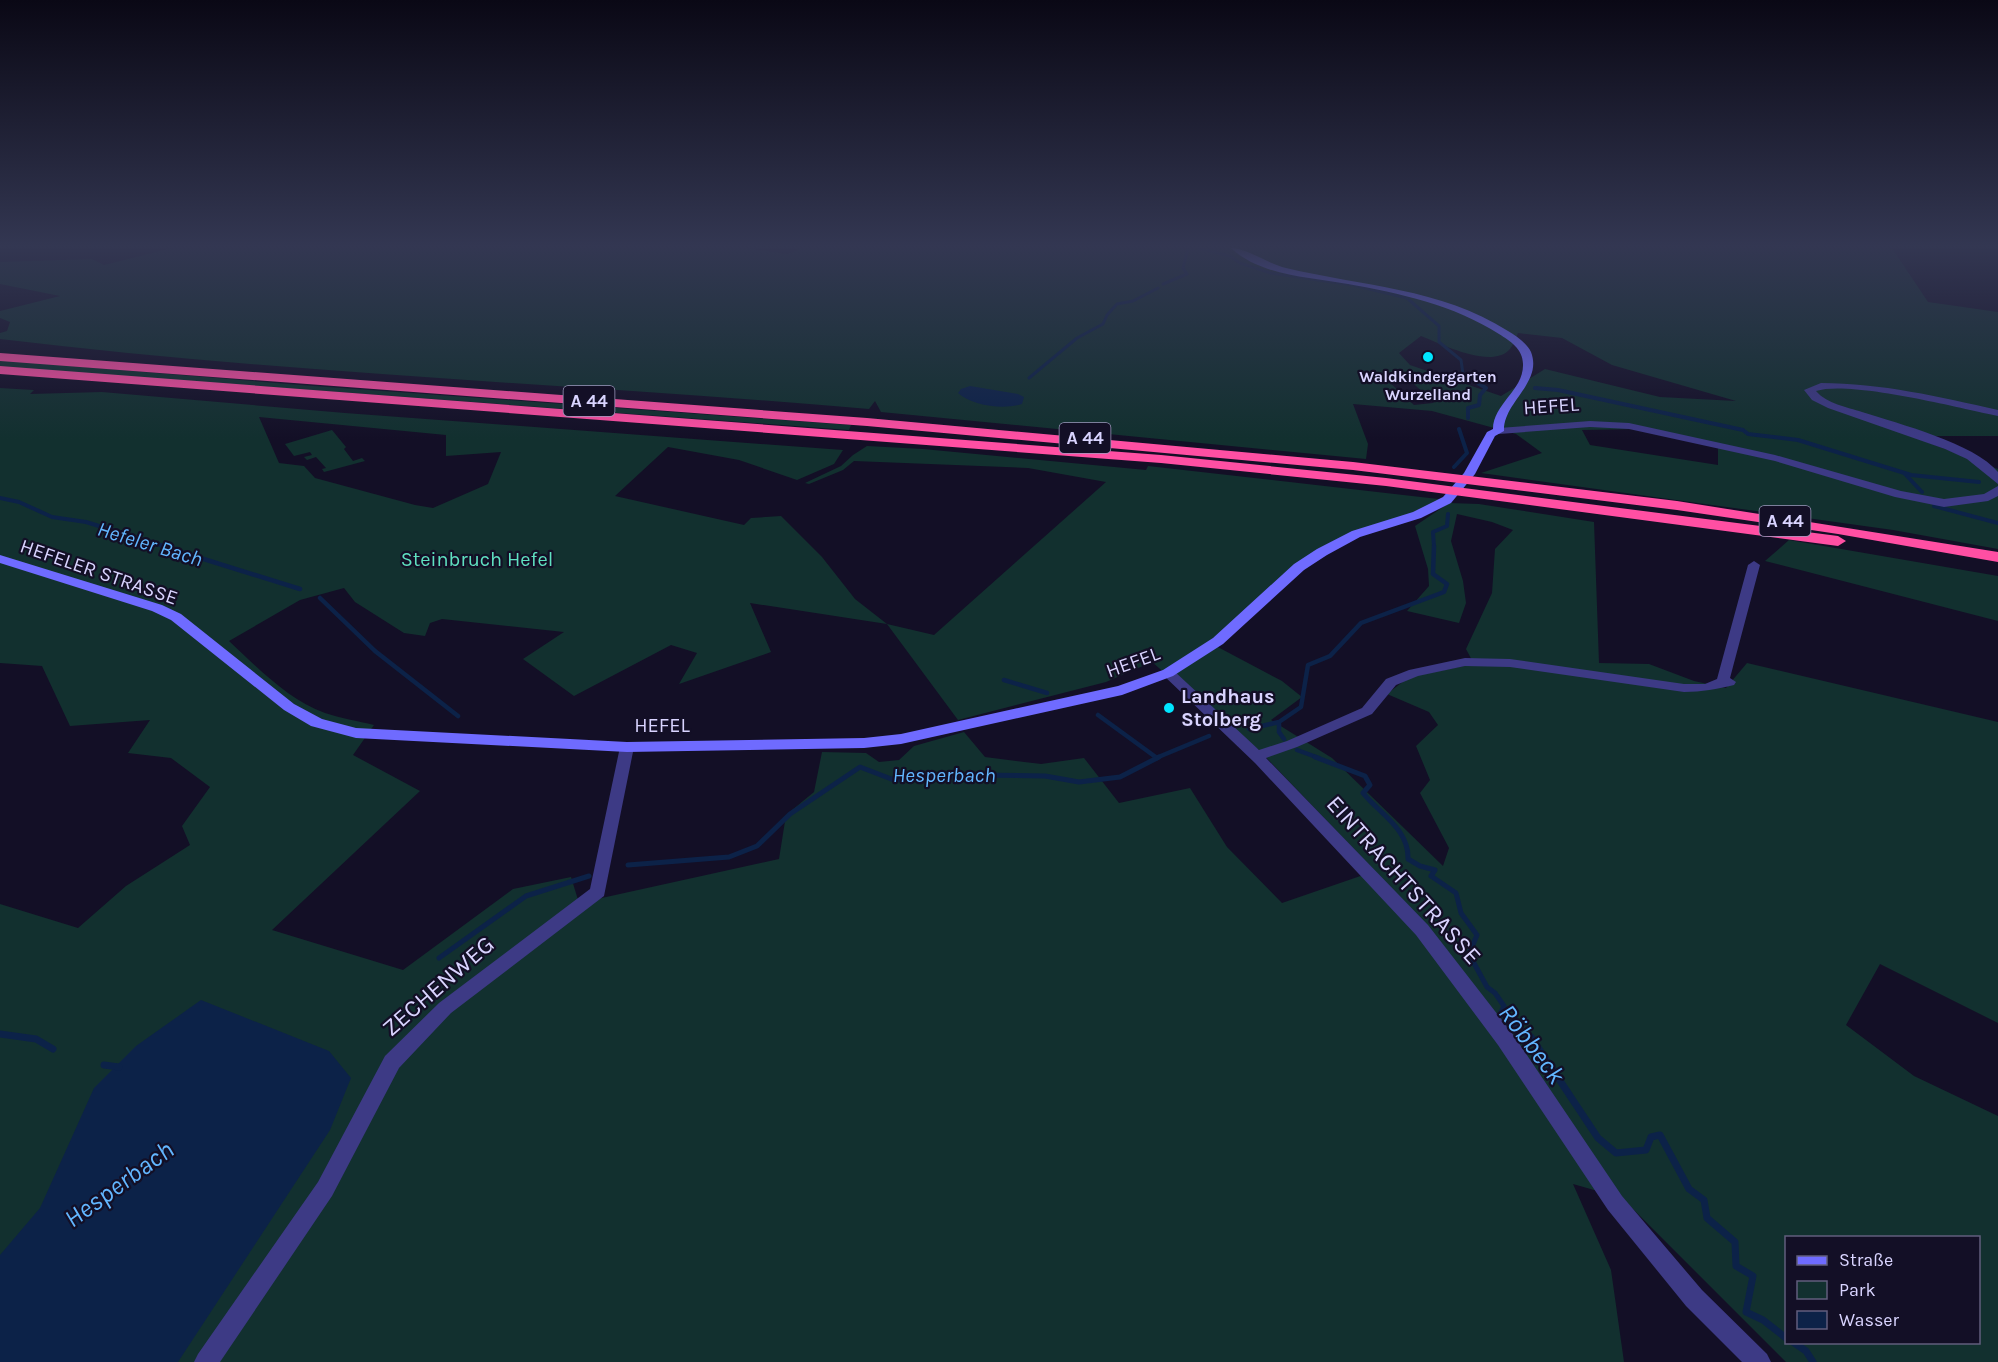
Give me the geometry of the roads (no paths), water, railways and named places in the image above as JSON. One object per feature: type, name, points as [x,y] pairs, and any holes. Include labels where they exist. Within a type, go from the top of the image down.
[{"type":"highway","points":[[0,345],[277,372],[321,381]]},
{"type":"highway","name":"A 44","points":[[0,357],[321,381],[1162,453],[1386,482],[1804,523],[1998,557]]},
{"type":"highway","name":"A 44","points":[[0,370],[1162,453]]},
{"type":"highway","points":[[0,380],[226,391],[248,389]]},
{"type":"highway","name":"A 44","points":[[1571,499],[1998,569]]},
{"type":"main road","points":[[1464,312],[1502,332],[1525,350],[1529,364],[1525,379],[1498,422],[1498,431]]},
{"type":"main road","name":"HEFEL","points":[[214,646],[289,707],[317,723],[356,734],[627,747],[826,745],[901,739],[1122,690],[1168,673],[1218,641],[1272,590],[1322,552],[1350,537],[1417,515],[1447,500],[1469,474],[1491,434],[1498,431]]},
{"type":"main road","name":"HEFELER STRASSE","points":[[0,559],[157,608],[176,616],[214,646]]},
{"type":"street","points":[[1998,413],[1851,386],[1824,384],[1809,390],[1816,399],[1832,406],[1959,450],[1992,471],[1998,480]]},
{"type":"street","name":"HEFEL","points":[[1498,431],[1590,424],[1629,426],[1775,458],[1899,494],[1944,502],[1956,503],[1988,497],[1998,490]]},
{"type":"street","points":[[1257,756],[1292,744],[1367,711],[1391,682],[1414,673],[1465,662],[1510,663],[1684,688],[1707,688],[1726,682],[1754,565]]},
{"type":"street","name":"EINTRACHTSTRASSE","points":[[1168,673],[1257,756],[1422,930],[1505,1039],[1615,1203],[1694,1298],[1759,1362]]},
{"type":"street","name":"ZECHENWEG","points":[[206,1362],[325,1190],[392,1062],[446,1008],[598,892],[627,747]]},
{"type":"water","points":[[970,386],[1024,397],[1022,404],[1006,407],[989,406],[972,401],[958,393],[961,389]]},
{"type":"water","points":[[201,1000],[329,1051],[351,1078],[330,1130],[178,1362],[0,1362],[0,1255],[40,1208],[94,1088],[136,1046]]},
{"type":"waterway","points":[[1029,378],[1077,338],[1103,324],[1110,312]]},
{"type":"waterway","name":"Hesperbach","points":[[1422,312],[1439,326],[1439,342],[1461,360],[1463,374],[1474,381]]},
{"type":"waterway","name":"Hesperbach","points":[[1468,418],[1468,408],[1479,405],[1480,395],[1486,388],[1471,379]]},
{"type":"waterway","points":[[1535,388],[1558,390],[1743,430],[1748,434],[1798,440],[1911,475],[1979,482]]},
{"type":"waterway","name":"Hesperbach","points":[[1454,467],[1467,453],[1459,429]]},
{"type":"waterway","points":[[1905,474],[1922,492]]},
{"type":"waterway","name":"Hefeler Bach","points":[[0,498],[19,502],[52,517],[86,522],[167,547]]},
{"type":"waterway","points":[[1934,506],[1998,523]]},
{"type":"waterway","name":"Hesperbach","points":[[1434,547],[1433,532],[1447,526],[1448,514]]},
{"type":"waterway","name":"Hefeler Bach","points":[[162,546],[300,589]]},
{"type":"waterway","name":"Hesperbach","points":[[1279,722],[1301,707],[1308,665],[1330,656],[1361,623],[1444,592],[1447,584],[1433,574],[1434,547]]},
{"type":"waterway","name":"Hefeler Bach","points":[[320,598],[375,651],[458,716]]},
{"type":"waterway","points":[[1004,680],[1047,693]]},
{"type":"waterway","points":[[1098,715],[1157,758]]},
{"type":"waterway","name":"Hesperbach","points":[[1249,729],[1279,722]]},
{"type":"waterway","name":"Röbbeck","points":[[1279,722],[1279,732],[1284,739]]},
{"type":"waterway","name":"Hesperbach","points":[[1157,758],[1209,736]]},
{"type":"waterway","name":"Röbbeck","points":[[1297,750],[1319,758]]},
{"type":"waterway","name":"Hesperbach","points":[[628,865],[729,857],[757,846],[790,814],[860,767],[894,780],[976,775],[1045,776],[1079,782],[1120,777],[1159,757]]},
{"type":"waterway","name":"Röbbeck","points":[[1315,757],[1365,776],[1370,785],[1363,793],[1399,830],[1407,848],[1408,859],[1420,866],[1435,870],[1431,876],[1456,893],[1461,913],[1477,935],[1469,954],[1487,987],[1495,993],[1504,1006],[1501,1012],[1510,1024]]},
{"type":"waterway","name":"Hesperbach","points":[[439,958],[526,896],[589,876]]},
{"type":"waterway","name":"Röbbeck","points":[[1510,1024],[1531,1037],[1598,1138],[1616,1153],[1646,1150],[1651,1137],[1660,1135],[1689,1189],[1704,1200],[1707,1218],[1735,1242],[1736,1266],[1753,1276],[1746,1312],[1763,1320],[1785,1337]]},
{"type":"waterway","points":[[0,1034],[36,1039],[53,1049]]},
{"type":"waterway","points":[[104,1065],[119,1067]]},
{"type":"waterway","name":"Röbbeck","points":[[1796,1344],[1806,1351],[1813,1362]]},
{"type":"place","name":"Waldkindergarten Wurzelland","points":[[1428,357]]},
{"type":"place","name":"Landhaus Stolberg","points":[[1169,708]]},
{"type":"park label","name":"Steinbruch Hefel","points":[[477,559]]}]
